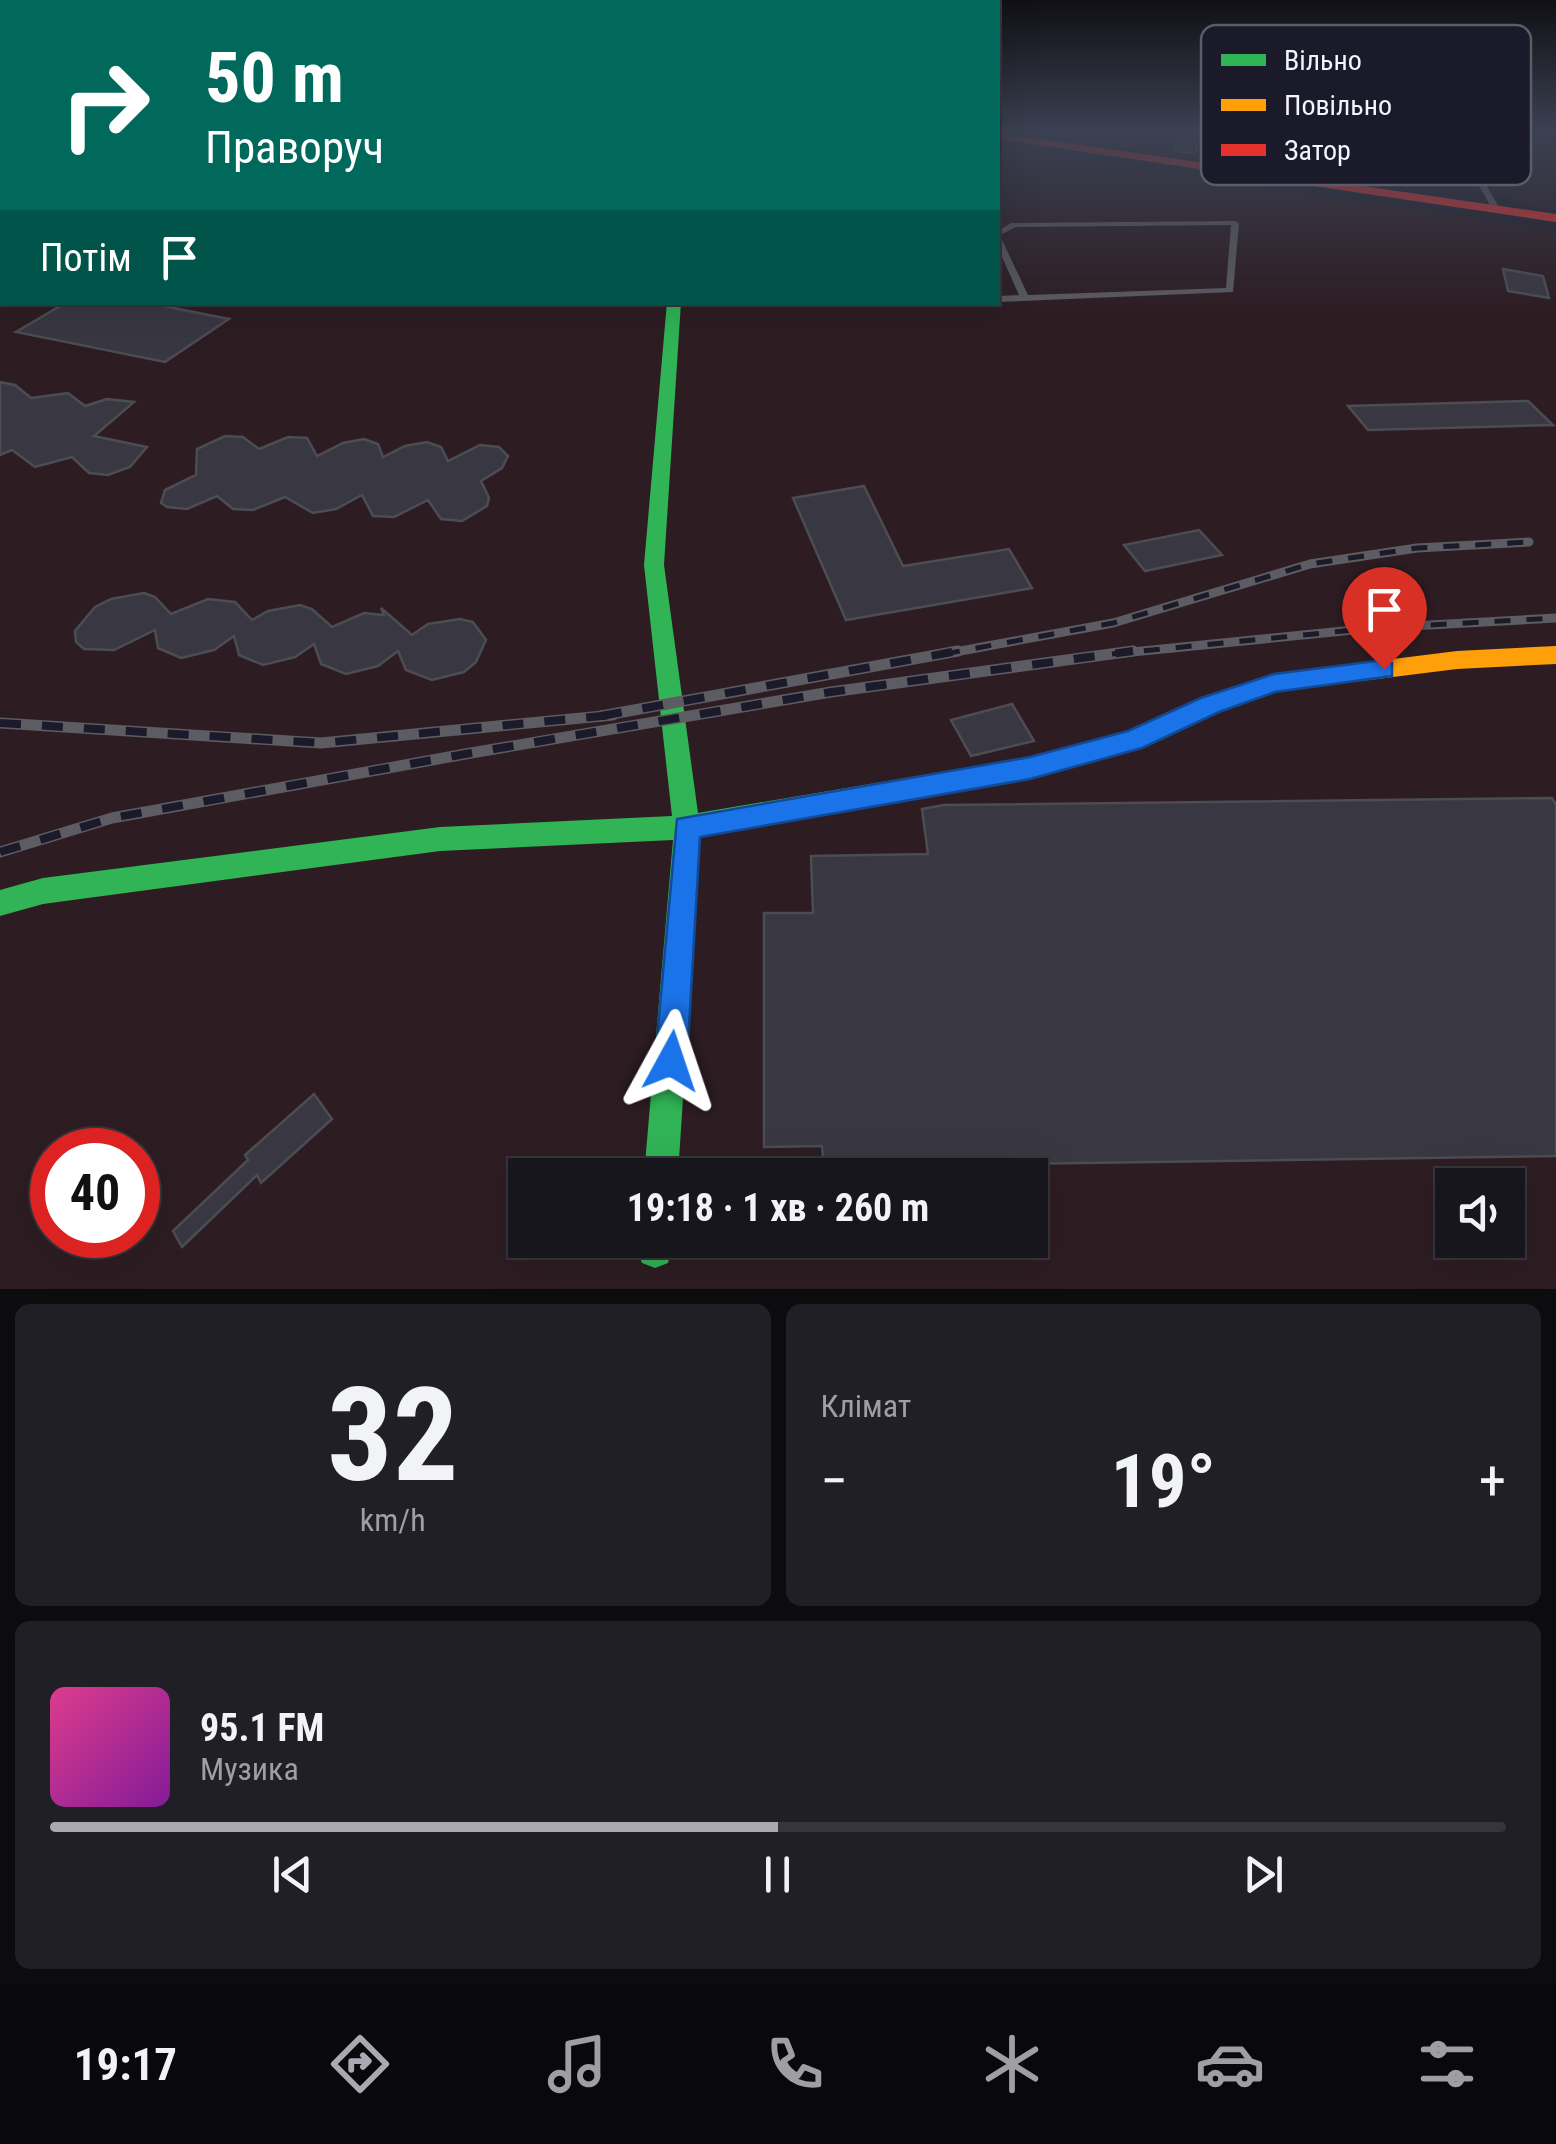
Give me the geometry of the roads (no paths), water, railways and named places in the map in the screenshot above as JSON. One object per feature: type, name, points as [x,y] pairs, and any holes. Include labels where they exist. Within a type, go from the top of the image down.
[{"type":"street","points":[[1368,190],[1556,218]]},
{"type":"street","points":[[663,1158],[687,828],[654,565],[674,305]]},
{"type":"street","points":[[0,903],[43,890],[440,840],[687,828],[1030,768],[1133,740],[1210,705],[1274,683],[1456,660],[1556,655]]},
{"type":"lane","points":[[1486,190],[1496,209]]},
{"type":"lane","points":[[1000,236],[1014,225],[1235,223],[1230,290],[1000,298]]},
{"type":"lane","points":[[1000,242],[1024,298]]},
{"type":"railway","points":[[944,654],[1113,623],[1310,564],[1417,548],[1529,542]]},
{"type":"railway","points":[[1112,654],[1374,628],[1556,618]]},
{"type":"railway","points":[[601,716],[958,651]]},
{"type":"railway","points":[[0,852],[112,818],[471,753],[831,692],[1133,651]]},
{"type":"railway","points":[[0,723],[321,743],[613,715]]}]
